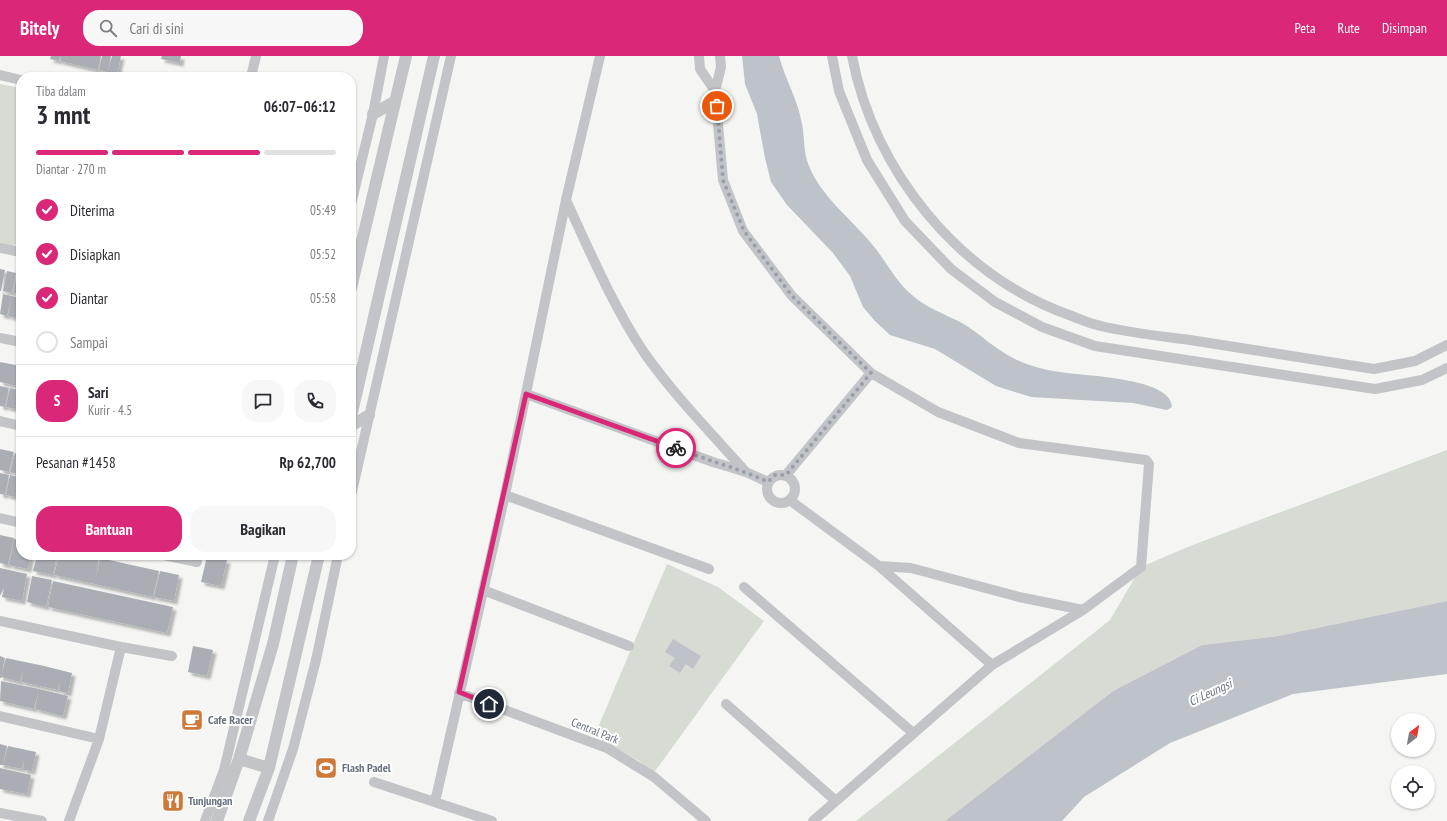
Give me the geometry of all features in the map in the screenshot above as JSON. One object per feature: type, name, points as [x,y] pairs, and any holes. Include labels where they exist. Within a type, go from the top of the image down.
[{"type":"street","points":[[252,72],[256,56]]},
{"type":"street","points":[[356,184],[373,114],[384,56]]},
{"type":"street","points":[[356,266],[406,56]]},
{"type":"street","points":[[356,395],[434,56]]},
{"type":"street","points":[[356,473],[451,56]]},
{"type":"street","points":[[435,802],[505,495],[566,200],[600,56]]},
{"type":"street","points":[[699,56],[700,69],[715,91]]},
{"type":"street","points":[[720,56],[721,67],[715,91],[723,180],[744,231],[792,296],[871,373],[938,412],[1019,443],[1146,460],[1148,464],[1141,567],[1083,610],[992,665],[912,732],[813,821]]},
{"type":"street","points":[[832,56],[838,90],[867,160],[905,221],[951,269],[995,302],[1042,327],[1095,346],[1375,389],[1422,380],[1447,368]]},
{"type":"street","points":[[852,56],[858,85],[885,151],[921,209],[964,254],[1006,285],[1050,308],[1100,326],[1374,369],[1415,361],[1447,345]]},
{"type":"street","points":[[0,75],[16,79]]},
{"type":"street","points":[[373,114],[394,102]]},
{"type":"street","points":[[566,200],[604,279],[644,353],[691,411],[746,472]]},
{"type":"street","points":[[0,248],[16,251]]},
{"type":"street","points":[[0,338],[16,341]]},
{"type":"street","points":[[786,475],[871,373]]},
{"type":"street","points":[[526,394],[712,462],[746,472],[768,482]]},
{"type":"street","points":[[356,423],[369,414]]},
{"type":"street","points":[[0,421],[16,425]]},
{"type":"street","points":[[775,475],[786,475],[794,482],[796,492],[791,501],[781,504],[771,501],[766,492],[768,482],[775,475]]},
{"type":"street","points":[[505,495],[709,569]]},
{"type":"street","points":[[791,501],[879,566],[992,665]]},
{"type":"street","points":[[0,518],[16,522]]},
{"type":"street","points":[[188,560],[197,562]]},
{"type":"street","points":[[205,821],[224,770],[274,560]]},
{"type":"street","points":[[217,821],[239,759],[273,644],[292,560]]},
{"type":"street","points":[[249,821],[269,768],[318,560]]},
{"type":"street","points":[[268,821],[294,749],[316,660],[337,560]]},
{"type":"street","points":[[879,566],[911,568],[1020,597],[1083,610]]},
{"type":"street","points":[[744,587],[912,732]]},
{"type":"street","points":[[483,590],[629,646]]},
{"type":"street","points":[[0,621],[121,647],[172,656]]},
{"type":"street","points":[[69,821],[99,739],[121,647]]},
{"type":"street","name":"Central Park","points":[[459,692],[607,748],[654,777],[706,821]]},
{"type":"street","points":[[726,704],[836,800]]},
{"type":"street","points":[[0,716],[99,739]]},
{"type":"street","points":[[239,759],[269,768]]},
{"type":"street","points":[[374,782],[492,821]]},
{"type":"street","points":[[0,813],[42,821]]},
{"type":"shaded area","points":[[0,84],[16,87],[16,244],[11,245],[0,243]]},
{"type":"shaded area","points":[[1447,450],[1447,601],[1278,636],[1202,645],[1113,691],[945,821],[856,821],[1110,620],[1141,567],[1190,546]]},
{"type":"shaded area","points":[[667,564],[718,587],[764,621],[653,774],[639,761],[594,737]]},
{"type":"water","points":[[742,56],[779,56],[800,115],[806,156],[814,177],[828,197],[876,249],[900,283],[917,300],[962,323],[1011,357],[1035,367],[1054,371],[1105,377],[1142,384],[1157,389],[1168,397],[1172,407],[1167,410],[1133,403],[1031,397],[996,386],[935,349],[890,335],[863,307],[850,276],[833,253],[787,205],[771,182],[757,114],[745,84]]},
{"type":"water","name":"Ci Leungsi","points":[[1447,601],[1447,674],[1293,694],[1170,743],[1084,797],[1062,821],[945,821],[1113,691],[1202,645],[1278,636]]},
{"type":"water","points":[[673,639],[701,656],[693,669],[686,664],[680,673],[669,666],[675,658],[665,652]]},
{"type":"building","points":[[51,56],[61,56],[59,61],[50,59]]},
{"type":"building","points":[[61,56],[101,56],[98,70],[60,61]]},
{"type":"building","points":[[102,56],[111,56],[108,72],[99,70]]},
{"type":"building","points":[[112,56],[121,56],[117,72],[108,72]]},
{"type":"building","points":[[162,56],[181,56],[180,63],[161,59]]},
{"type":"building","points":[[0,269],[5,270],[1,291],[0,291]]},
{"type":"building","points":[[7,271],[16,273],[12,293],[3,291]]},
{"type":"building","points":[[16,278],[16,294],[13,293]]},
{"type":"building","points":[[3,294],[12,296],[7,316],[0,314]]},
{"type":"building","points":[[12,296],[16,297],[16,318],[8,316]]},
{"type":"building","points":[[0,362],[16,365],[16,386],[0,382]]},
{"type":"building","points":[[0,386],[9,388],[5,407],[0,406]]},
{"type":"building","points":[[10,388],[16,389],[15,409],[6,407]]},
{"type":"building","points":[[0,449],[14,452],[9,472],[0,470]]},
{"type":"building","points":[[15,453],[16,453],[16,474],[10,472]]},
{"type":"building","points":[[0,473],[9,475],[5,495],[0,494]]},
{"type":"building","points":[[10,475],[16,476],[15,497],[6,495]]},
{"type":"building","points":[[0,535],[14,538],[8,565],[0,563]]},
{"type":"building","points":[[14,539],[16,539],[16,560],[30,560],[28,569],[9,565]]},
{"type":"building","points":[[36,560],[56,560],[53,575],[33,571]]},
{"type":"building","points":[[58,560],[99,560],[96,578],[100,560],[109,560],[159,571],[153,597],[54,575]]},
{"type":"building","points":[[206,560],[227,560],[221,586],[201,582]]},
{"type":"building","points":[[0,568],[27,574],[22,601],[2,597],[4,588],[0,596]]},
{"type":"building","points":[[160,571],[179,575],[174,601],[154,597]]},
{"type":"building","points":[[32,576],[52,580],[46,607],[27,602]]},
{"type":"building","points":[[53,581],[173,607],[167,633],[48,607]]},
{"type":"building","points":[[193,646],[213,650],[207,676],[188,672]]},
{"type":"building","points":[[0,656],[5,658],[1,678],[0,678]]},
{"type":"building","points":[[6,658],[72,673],[68,693],[59,691],[60,682],[58,690],[21,682],[23,670],[20,682],[1,677]]},
{"type":"building","points":[[1,681],[39,689],[34,709],[0,701]]},
{"type":"building","points":[[39,689],[68,696],[63,716],[35,709]]},
{"type":"building","points":[[0,744],[7,746],[3,765],[0,765]]},
{"type":"building","points":[[8,746],[36,752],[32,771],[23,770],[24,761],[22,769],[3,765]]},
{"type":"building","points":[[0,768],[31,775],[27,794],[0,789]]},
{"type":"way so far","points":[[676,448],[712,462],[746,472],[768,482],[775,475],[786,475],[871,373],[792,296],[744,231],[723,180],[717,106]]},
{"type":"place","name":"Cafe Racer","points":[[192,720]]},
{"type":"place","name":"Flash Padel","points":[[326,768]]},
{"type":"place","name":"Tunjungan","points":[[173,801]]},
{"type":"route","points":[[489,704],[459,692],[505,495],[526,394],[676,448]]}]
